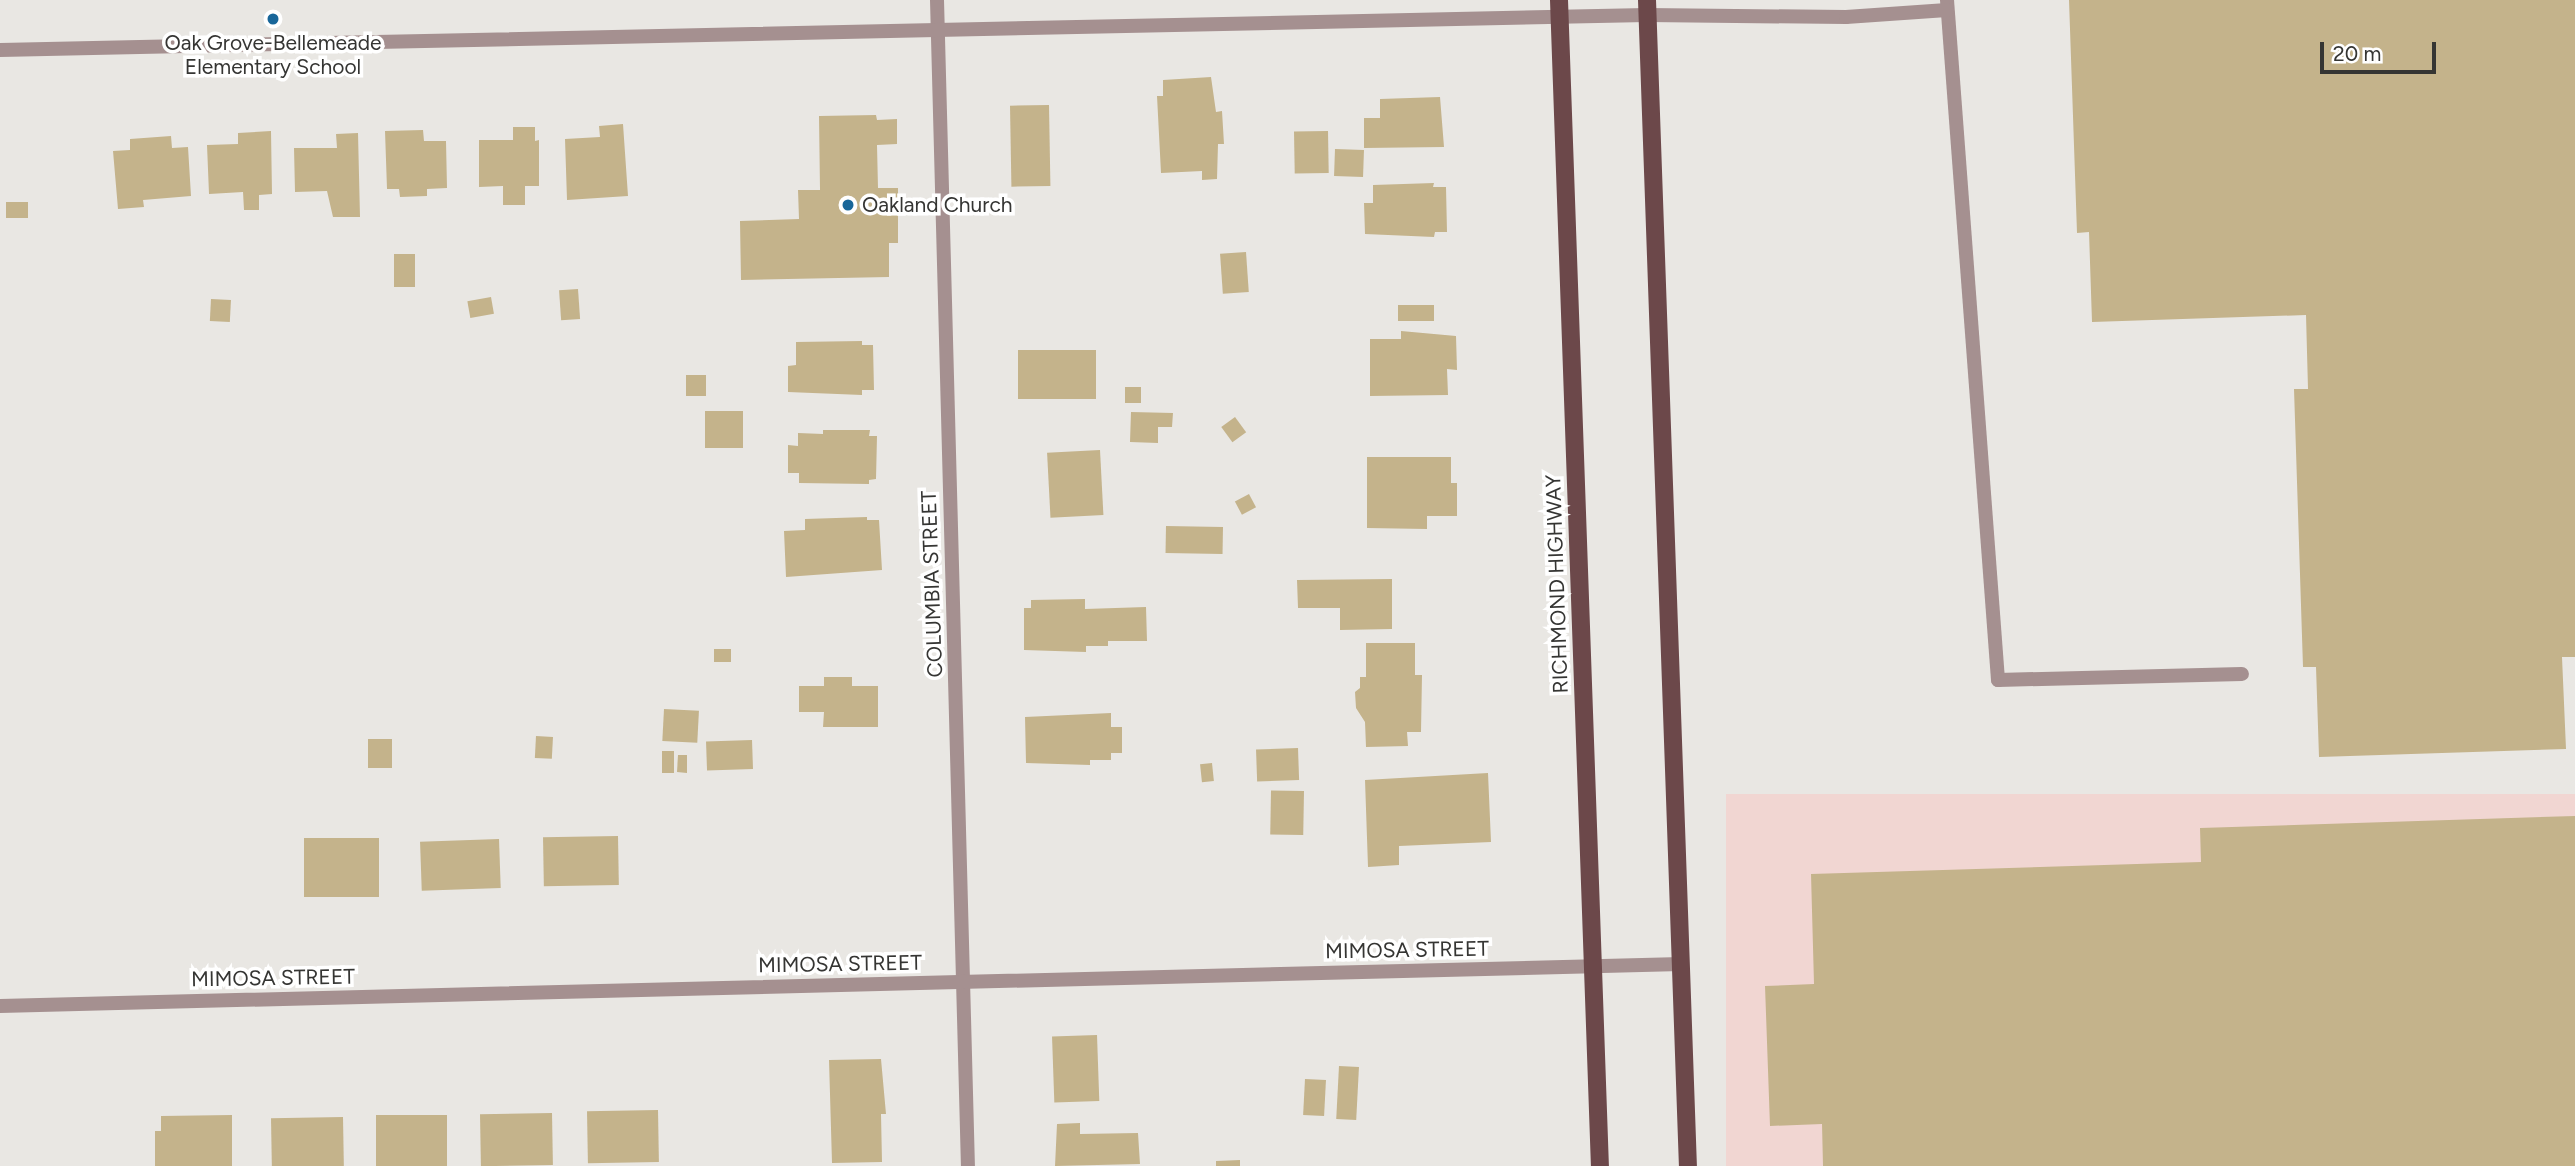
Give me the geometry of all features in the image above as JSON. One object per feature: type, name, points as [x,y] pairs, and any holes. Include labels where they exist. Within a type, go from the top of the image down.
[{"type":"main road","name":"RICHMOND HIGHWAY","points":[[1560,8],[1600,1166]]},
{"type":"main road","points":[[1647,8],[1688,1166]]},
{"type":"street","name":"COLUMBIA STREET","points":[[937,0],[968,1166]]},
{"type":"street","points":[[0,50],[938,29],[1560,8],[1647,8],[1846,16],[1947,5],[1998,680],[2242,674]]},
{"type":"street","name":"MIMOSA STREET","points":[[0,1006],[1681,964]]},
{"type":"shaded area","points":[[1726,794],[2575,794],[2575,1166],[1726,1166]]},
{"type":"building","points":[[2069,0],[2575,0],[2575,657],[2562,657],[2566,749],[2319,757],[2316,667],[2303,667],[2294,389],[2308,389],[2306,315],[2092,322],[2089,232],[2077,233]]},
{"type":"building","points":[[1211,77],[1216,112],[1222,111],[1224,144],[1218,144],[1217,179],[1202,180],[1202,171],[1161,173],[1157,96],[1163,96],[1163,80]]},
{"type":"building","points":[[1440,97],[1444,147],[1364,148],[1364,118],[1380,118],[1380,99]]},
{"type":"building","points":[[1049,105],[1050,186],[1011,187],[1010,106]]},
{"type":"building","name":"Oakland Church","points":[[876,115],[877,120],[897,119],[897,144],[877,145],[878,188],[898,188],[898,243],[889,243],[889,277],[741,280],[740,221],[799,219],[798,190],[820,190],[819,116]]},
{"type":"building","points":[[623,124],[628,196],[567,200],[565,139],[600,137],[599,126]]},
{"type":"building","points":[[513,127],[535,127],[535,141],[539,140],[539,186],[525,186],[525,205],[503,205],[503,186],[479,187],[479,140],[513,140]]},
{"type":"building","points":[[423,130],[424,141],[446,141],[447,188],[427,189],[427,196],[400,197],[399,189],[387,189],[385,131]]},
{"type":"building","points":[[271,131],[272,194],[259,195],[259,210],[244,210],[243,192],[209,194],[207,145],[238,144],[238,133]]},
{"type":"building","points":[[1328,131],[1329,173],[1295,174],[1294,132]]},
{"type":"building","points":[[358,133],[360,217],[333,217],[327,191],[295,192],[294,148],[337,148],[336,134]]},
{"type":"building","points":[[171,136],[172,148],[188,147],[191,196],[143,200],[144,207],[118,209],[113,151],[130,150],[130,139]]},
{"type":"building","points":[[1335,149],[1364,150],[1363,177],[1334,176]]},
{"type":"building","points":[[1434,183],[1433,187],[1446,187],[1447,232],[1435,232],[1434,237],[1365,234],[1364,203],[1373,203],[1373,185]]},
{"type":"building","points":[[6,202],[28,202],[28,218],[6,218]]},
{"type":"building","points":[[1246,252],[1249,292],[1223,294],[1220,254]]},
{"type":"building","points":[[394,254],[415,254],[415,287],[394,287]]},
{"type":"building","points":[[578,289],[580,319],[561,320],[559,290]]},
{"type":"building","points":[[491,297],[494,314],[470,318],[467,301]]},
{"type":"building","points":[[211,299],[231,300],[230,322],[210,321]]},
{"type":"building","points":[[1398,305],[1434,305],[1434,321],[1398,321]]},
{"type":"building","points":[[1401,331],[1456,336],[1457,370],[1447,369],[1448,395],[1370,396],[1370,339],[1401,339]]},
{"type":"building","points":[[862,341],[862,345],[873,345],[874,390],[862,390],[862,395],[788,392],[788,366],[796,365],[796,342]]},
{"type":"building","points":[[1018,350],[1096,350],[1096,399],[1018,399]]},
{"type":"building","points":[[686,375],[706,375],[706,396],[686,396]]},
{"type":"building","points":[[1125,387],[1141,387],[1141,403],[1125,403]]},
{"type":"building","points":[[705,411],[743,411],[743,448],[705,448]]},
{"type":"building","points":[[1131,412],[1173,413],[1172,427],[1158,427],[1158,443],[1130,442]]},
{"type":"building","points":[[1235,417],[1246,432],[1232,442],[1221,427]]},
{"type":"building","points":[[823,430],[870,430],[869,436],[877,436],[876,479],[869,480],[869,484],[799,483],[799,473],[788,473],[788,445],[798,446],[798,433],[823,434]]},
{"type":"building","points":[[1100,450],[1103,515],[1050,518],[1047,453]]},
{"type":"building","points":[[1367,457],[1451,457],[1451,483],[1457,483],[1457,516],[1427,516],[1427,529],[1367,528]]},
{"type":"building","points":[[1249,494],[1256,507],[1242,515],[1235,502]]},
{"type":"building","points":[[867,517],[867,520],[879,520],[882,570],[786,577],[784,531],[805,530],[805,519]]},
{"type":"building","points":[[1166,526],[1223,527],[1223,554],[1166,553]]},
{"type":"building","points":[[1392,579],[1392,629],[1340,630],[1340,608],[1298,608],[1297,580]]},
{"type":"building","points":[[1085,599],[1085,609],[1146,607],[1147,641],[1108,641],[1108,646],[1086,646],[1086,652],[1024,650],[1024,608],[1031,608],[1031,600]]},
{"type":"building","points":[[1366,643],[1415,643],[1415,675],[1422,675],[1421,732],[1407,732],[1408,746],[1366,747],[1365,722],[1356,708],[1355,692],[1360,688],[1360,677],[1366,677]]},
{"type":"building","points":[[714,649],[731,649],[731,662],[714,662]]},
{"type":"building","points":[[824,677],[852,677],[852,686],[878,686],[878,727],[823,727],[824,712],[799,712],[799,686],[824,686]]},
{"type":"building","points":[[664,709],[699,711],[697,743],[662,741]]},
{"type":"building","points":[[1111,713],[1111,727],[1122,727],[1122,753],[1111,753],[1111,760],[1090,760],[1090,765],[1026,763],[1025,717]]},
{"type":"building","points":[[536,736],[553,737],[552,759],[535,758]]},
{"type":"building","points":[[368,739],[392,739],[392,768],[368,768]]},
{"type":"building","points":[[752,740],[753,769],[707,771],[706,742]]},
{"type":"building","points":[[1298,748],[1299,780],[1257,781],[1256,749]]},
{"type":"building","points":[[662,751],[674,751],[674,773],[662,773]]},
{"type":"building","points":[[678,755],[687,755],[687,773],[677,772]]},
{"type":"building","points":[[1212,763],[1214,781],[1202,782],[1200,764]]},
{"type":"building","points":[[1488,773],[1491,842],[1399,846],[1399,865],[1368,867],[1365,780]]},
{"type":"building","points":[[1271,790],[1304,791],[1303,835],[1270,834]]},
{"type":"building","points":[[2575,816],[2575,1166],[1823,1166],[1822,1124],[1770,1126],[1765,986],[1814,984],[1811,874],[2201,862],[2200,828]]},
{"type":"building","points":[[618,836],[619,885],[544,886],[543,837]]},
{"type":"building","points":[[304,838],[379,838],[379,897],[304,897]]},
{"type":"building","points":[[499,839],[501,888],[422,891],[420,842]]},
{"type":"building","points":[[1097,1035],[1099,1101],[1054,1103],[1052,1037]]},
{"type":"building","points":[[881,1059],[886,1114],[881,1114],[882,1162],[832,1163],[829,1060]]},
{"type":"building","points":[[1339,1066],[1359,1067],[1356,1120],[1336,1119]]},
{"type":"building","points":[[1305,1079],[1326,1080],[1324,1116],[1303,1115]]},
{"type":"building","points":[[658,1110],[659,1162],[588,1163],[587,1111]]},
{"type":"building","points":[[552,1113],[553,1165],[481,1166],[480,1114]]},
{"type":"building","points":[[232,1115],[232,1166],[155,1166],[155,1131],[161,1131],[161,1116]]},
{"type":"building","points":[[376,1115],[447,1115],[447,1166],[376,1166]]},
{"type":"building","points":[[343,1117],[344,1166],[272,1166],[271,1118]]},
{"type":"building","points":[[1080,1123],[1080,1134],[1138,1133],[1140,1164],[1055,1166],[1057,1124]]},
{"type":"building","points":[[1240,1160],[1240,1166],[1216,1166],[1216,1161]]},
{"type":"place","name":"Oak Grove-Bellemeade Elementary School","points":[[273,19]]},
{"type":"place","name":"Oakland Church","points":[[848,205]]}]
